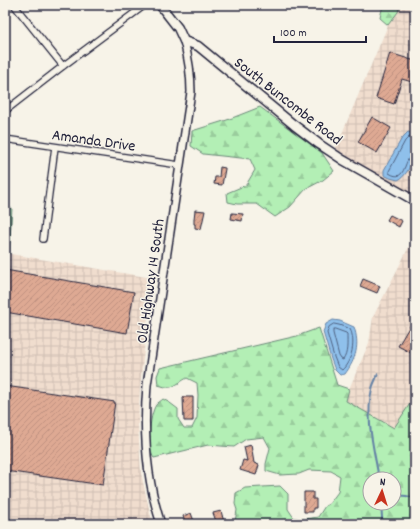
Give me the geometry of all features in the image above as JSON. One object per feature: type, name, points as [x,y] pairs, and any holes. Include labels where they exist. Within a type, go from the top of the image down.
[{"type":"main road","points":[[160,5],[178,28],[184,42]]},
{"type":"main road","name":"South Buncombe Road","points":[[184,42],[198,46],[319,144],[343,160],[415,201]]},
{"type":"street","points":[[14,5],[63,66]]},
{"type":"street","points":[[5,110],[145,5]]},
{"type":"street","name":"Old Highway 14 South","points":[[161,524],[153,498],[147,460],[145,438],[146,403],[147,386],[190,92],[189,58],[184,42]]},
{"type":"street","name":"Amanda Drive","points":[[5,139],[179,165]]},
{"type":"street","points":[[43,239],[55,147]]},
{"type":"shaded area","points":[[400,5],[415,5],[415,196],[335,150],[388,25],[398,12]]},
{"type":"shaded area","points":[[415,235],[415,407],[412,403],[394,428],[346,401],[349,389],[369,343],[373,317]]},
{"type":"shaded area","points":[[5,253],[152,278],[140,387],[138,424],[141,473],[153,524],[5,524]]},
{"type":"green space","points":[[383,5],[400,5],[398,12],[388,25],[380,18]]},
{"type":"green space","points":[[260,107],[322,153],[334,171],[323,180],[306,189],[290,207],[275,217],[257,204],[237,204],[228,202],[227,193],[246,185],[255,170],[250,159],[203,154],[191,146],[192,131],[227,120]]},
{"type":"green space","points":[[12,208],[9,254],[5,253],[5,211]]},
{"type":"green space","points":[[319,328],[337,385],[349,389],[346,401],[394,428],[411,402],[415,407],[415,524],[232,524],[235,522],[237,510],[235,504],[236,493],[245,488],[280,486],[288,494],[288,509],[294,518],[305,519],[318,517],[325,506],[329,504],[338,492],[340,476],[331,471],[309,470],[299,474],[280,475],[266,471],[270,448],[264,437],[246,439],[234,447],[208,445],[154,458],[150,448],[150,424],[157,404],[163,399],[178,409],[178,419],[184,428],[192,428],[197,418],[197,383],[187,378],[171,387],[158,385],[157,376],[160,368],[297,336]]},
{"type":"water","points":[[408,132],[415,134],[415,154],[413,161],[404,176],[398,180],[390,178],[384,175],[384,170],[402,138]]},
{"type":"water","points":[[333,320],[340,321],[354,327],[357,340],[356,352],[352,363],[345,374],[340,375],[335,370],[323,332],[326,324]]},
{"type":"building","points":[[390,53],[415,61],[415,83],[402,79],[394,104],[376,98]]},
{"type":"building","points":[[372,117],[391,128],[377,153],[358,142]]},
{"type":"building","points":[[220,167],[225,168],[222,185],[214,184],[215,177],[219,177]]},
{"type":"building","points":[[195,210],[205,211],[201,229],[195,228]]},
{"type":"building","points":[[232,213],[243,214],[242,221],[231,219]]},
{"type":"building","points":[[390,215],[402,221],[399,227],[387,220]]},
{"type":"building","points":[[5,270],[134,292],[127,333],[5,312]]},
{"type":"building","points":[[363,279],[380,286],[377,293],[360,286]]},
{"type":"building","points":[[415,317],[415,355],[398,346]]},
{"type":"building","points":[[5,386],[115,402],[103,485],[5,471]]},
{"type":"building","points":[[183,397],[193,397],[193,421],[184,421]]},
{"type":"building","points":[[251,445],[254,463],[259,465],[256,475],[240,470],[243,460],[247,461],[244,447]]},
{"type":"building","points":[[304,492],[313,492],[313,499],[316,499],[316,508],[313,508],[313,512],[304,512]]},
{"type":"building","points":[[221,511],[224,522],[217,524],[213,513]]},
{"type":"building","points":[[191,513],[195,524],[186,524],[183,516]]},
{"type":"waterway","points":[[378,374],[372,389],[369,411],[371,434],[378,471]]},
{"type":"waterway","points":[[402,496],[415,498]]},
{"type":"waterway","points":[[382,511],[382,524]]}]
